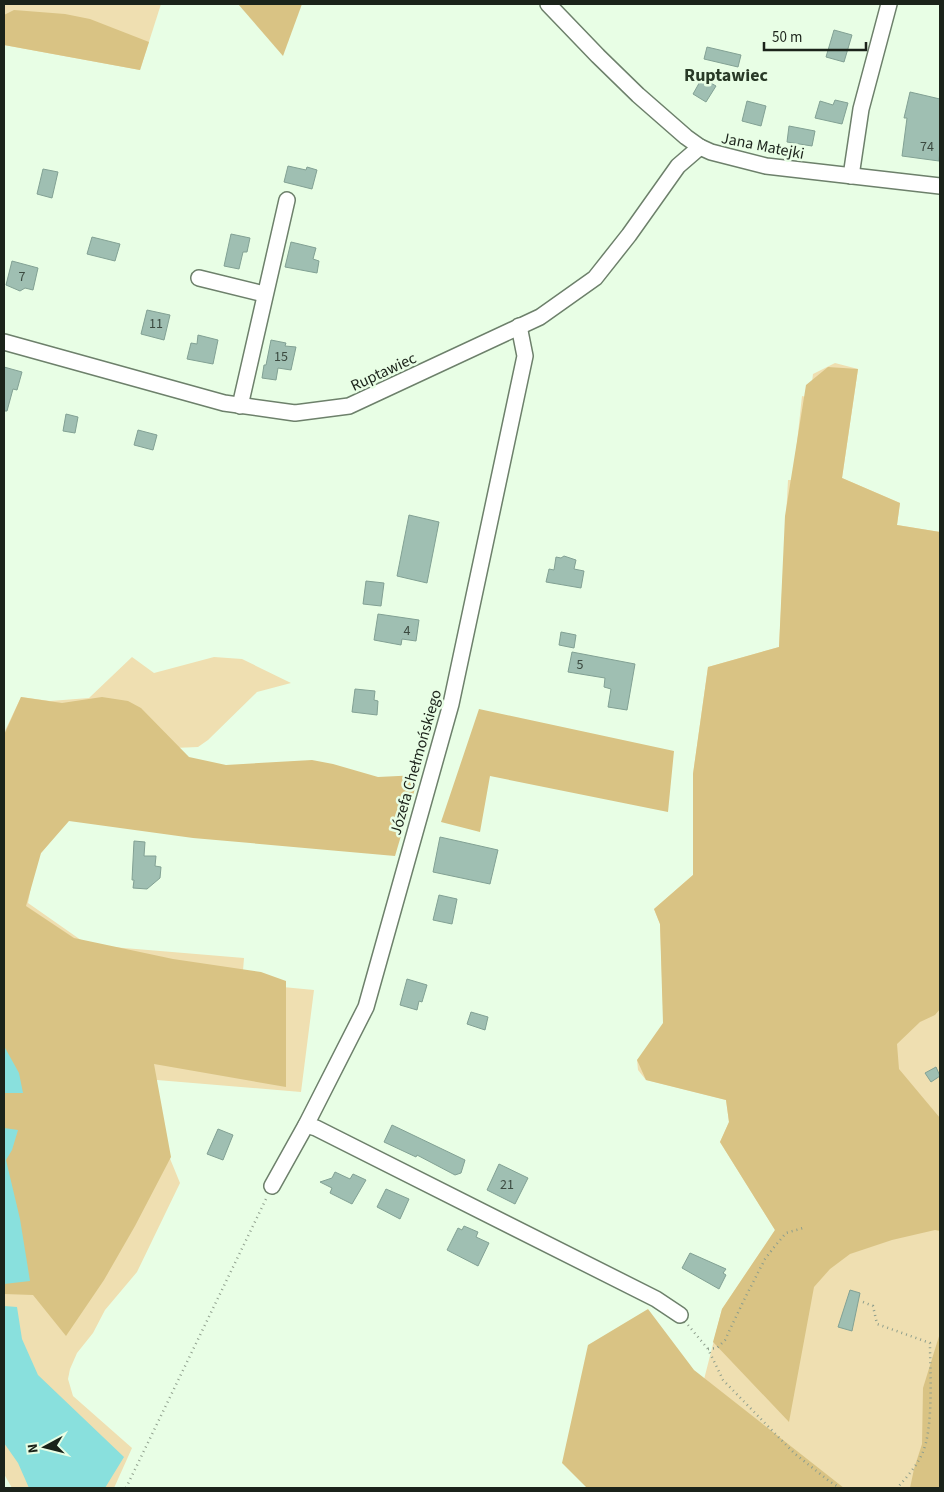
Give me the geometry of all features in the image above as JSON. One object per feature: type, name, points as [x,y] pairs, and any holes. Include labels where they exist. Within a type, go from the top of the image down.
[{"type":"street","name":"Jana Matejki","points":[[548,4],[638,95],[700,147],[711,152],[766,166],[940,186]]},
{"type":"street","points":[[851,176],[861,109],[889,4]]},
{"type":"street","name":"Ruptawiec","points":[[4,342],[224,404],[295,413],[348,406],[540,317],[595,278],[629,235],[678,166],[700,147]]},
{"type":"street","points":[[240,406],[264,294],[287,200]]},
{"type":"street","points":[[199,278],[264,294]]},
{"type":"street","name":"Józefa Chełmońskiego","points":[[273,1185],[366,1007],[450,704],[525,356],[519,326]]},
{"type":"street","points":[[306,1125],[316,1128],[656,1299],[680,1315]]},
{"type":"path","points":[[126,1488],[273,1185]]},
{"type":"path","points":[[708,1349],[717,1348],[725,1340],[765,1259],[775,1246],[786,1233],[803,1228]]},
{"type":"path","points":[[863,1302],[873,1306],[877,1324],[930,1343],[930,1398],[923,1454],[910,1474],[897,1488]]},
{"type":"path","points":[[680,1315],[708,1349],[723,1380],[794,1453],[840,1488]]},
{"type":"shaded area","points":[[4,4],[161,4],[140,70],[4,45]]},
{"type":"shaded area","points":[[238,4],[302,4],[283,56]]},
{"type":"shaded area","points":[[14,10],[65,14],[90,19],[149,42],[140,70],[4,45],[4,15]]},
{"type":"shaded area","points":[[835,363],[858,369],[842,478],[900,503],[897,525],[940,532],[940,1488],[720,1488],[699,1399],[722,1309],[775,1230],[720,1142],[729,1122],[726,1100],[646,1080],[638,1070],[637,1060],[664,1033],[660,924],[654,909],[693,875],[693,774],[708,667],[779,647],[788,480],[793,480],[802,396],[810,398],[813,374]]},
{"type":"shaded area","points":[[828,367],[858,369],[842,478],[900,503],[897,525],[940,532],[940,1009],[935,1015],[920,1022],[897,1044],[899,1069],[940,1118],[940,1231],[935,1230],[892,1240],[850,1254],[830,1269],[814,1287],[789,1422],[713,1342],[722,1309],[775,1230],[720,1142],[729,1122],[726,1100],[646,1080],[637,1060],[663,1023],[660,924],[654,909],[693,875],[693,774],[708,667],[779,647],[785,516],[806,385]]},
{"type":"shaded area","points":[[132,657],[154,673],[214,657],[242,659],[291,683],[257,692],[208,740],[198,747],[103,751],[69,820],[36,859],[28,903],[88,945],[244,958],[242,983],[314,990],[301,1092],[157,1080],[146,1100],[180,1183],[137,1272],[105,1310],[93,1333],[77,1353],[68,1379],[73,1396],[132,1448],[114,1488],[12,1488],[4,1474],[4,733],[21,697],[50,701],[89,698]]},
{"type":"shaded area","points":[[21,697],[62,703],[102,697],[128,701],[141,708],[189,757],[226,765],[312,760],[378,777],[419,775],[395,856],[193,838],[69,821],[41,853],[26,906],[74,938],[173,959],[261,972],[286,981],[286,1087],[154,1064],[171,1157],[104,1280],[66,1336],[33,1295],[4,1294],[4,735]]},
{"type":"shaded area","points":[[479,709],[674,751],[668,812],[490,776],[480,832],[441,822]]},
{"type":"shaded area","points":[[648,1309],[694,1370],[844,1488],[587,1488],[562,1463],[588,1345]]},
{"type":"shaded area","points":[[940,1333],[940,1488],[910,1488],[922,1444],[923,1388]]},
{"type":"water","points":[[4,1046],[19,1073],[23,1093],[4,1093]]},
{"type":"water","points":[[4,1128],[18,1130],[12,1150],[6,1160],[20,1219],[30,1281],[4,1284]]},
{"type":"water","points":[[4,1306],[17,1307],[22,1339],[38,1375],[124,1457],[105,1488],[29,1488],[18,1463],[4,1443]]},
{"type":"building","points":[[834,30],[852,35],[844,62],[826,57]]},
{"type":"building","points":[[707,47],[741,55],[738,67],[704,59]]},
{"type":"building","points":[[702,78],[716,86],[706,102],[693,94]]},
{"type":"building","points":[[910,92],[940,99],[939,161],[902,156],[907,118],[904,118]]},
{"type":"building","points":[[835,100],[848,103],[842,124],[815,118],[820,101],[833,105]]},
{"type":"building","points":[[747,101],[766,106],[761,126],[742,121]]},
{"type":"building","points":[[789,126],[815,131],[812,146],[787,142]]},
{"type":"building","points":[[288,166],[306,170],[307,167],[317,170],[312,189],[284,182]]},
{"type":"building","points":[[43,169],[58,172],[52,198],[37,194]]},
{"type":"building","points":[[231,234],[250,238],[247,252],[243,252],[239,269],[224,266]]},
{"type":"building","points":[[92,237],[120,244],[115,261],[87,254]]},
{"type":"building","points":[[291,242],[316,248],[313,259],[319,261],[317,273],[285,267]]},
{"type":"building","points":[[12,261],[38,268],[33,290],[25,288],[20,291],[6,285]]},
{"type":"building","points":[[147,310],[170,315],[164,340],[141,334]]},
{"type":"building","points":[[198,335],[218,340],[213,364],[187,359],[191,343],[197,344]]},
{"type":"building","points":[[271,340],[286,343],[285,346],[296,347],[291,370],[278,368],[276,380],[262,378]]},
{"type":"building","points":[[4,367],[22,372],[17,390],[13,389],[7,411],[4,411]]},
{"type":"building","points":[[66,414],[78,417],[75,433],[63,431]]},
{"type":"building","points":[[138,430],[157,435],[153,450],[134,445]]},
{"type":"building","points":[[409,515],[439,522],[427,583],[397,576]]},
{"type":"building","points":[[564,556],[576,560],[574,569],[584,571],[581,588],[546,582],[549,569],[554,570],[556,557],[561,558]]},
{"type":"building","points":[[366,581],[384,583],[381,606],[363,604]]},
{"type":"building","points":[[378,614],[419,620],[416,641],[402,639],[401,645],[374,640]]},
{"type":"building","points":[[561,632],[576,635],[574,648],[559,645]]},
{"type":"building","points":[[572,652],[635,664],[627,710],[608,707],[611,689],[604,687],[605,678],[568,672]]},
{"type":"building","points":[[355,689],[375,691],[374,700],[378,701],[377,715],[352,712]]},
{"type":"building","points":[[440,837],[498,850],[490,884],[433,872]]},
{"type":"building","points":[[134,841],[145,842],[144,856],[156,856],[155,866],[161,867],[160,878],[147,889],[133,888]]},
{"type":"building","points":[[439,895],[457,899],[452,924],[433,920]]},
{"type":"building","points":[[407,979],[427,985],[422,1002],[419,1001],[417,1010],[400,1005]]},
{"type":"building","points":[[471,1012],[488,1017],[485,1030],[467,1024]]},
{"type":"building","points":[[936,1067],[940,1076],[931,1082],[925,1073]]},
{"type":"building","points":[[392,1125],[465,1160],[461,1173],[455,1175],[417,1155],[416,1157],[384,1142]]},
{"type":"building","points":[[218,1129],[233,1135],[223,1160],[207,1154]]},
{"type":"building","points":[[499,1164],[528,1178],[515,1204],[487,1190]]},
{"type":"building","points":[[335,1172],[350,1179],[353,1174],[366,1180],[352,1204],[330,1193],[332,1188],[320,1182],[332,1178]]},
{"type":"building","points":[[386,1189],[409,1199],[400,1219],[377,1207]]},
{"type":"building","points":[[464,1226],[478,1232],[476,1237],[489,1243],[478,1266],[447,1250],[458,1228],[462,1230]]},
{"type":"building","points":[[690,1253],[726,1269],[723,1273],[726,1275],[719,1289],[682,1268]]},
{"type":"building","points":[[850,1290],[860,1293],[852,1331],[838,1327]]},
{"type":"district","name":"Ruptawiec","points":[[726,75]]}]
